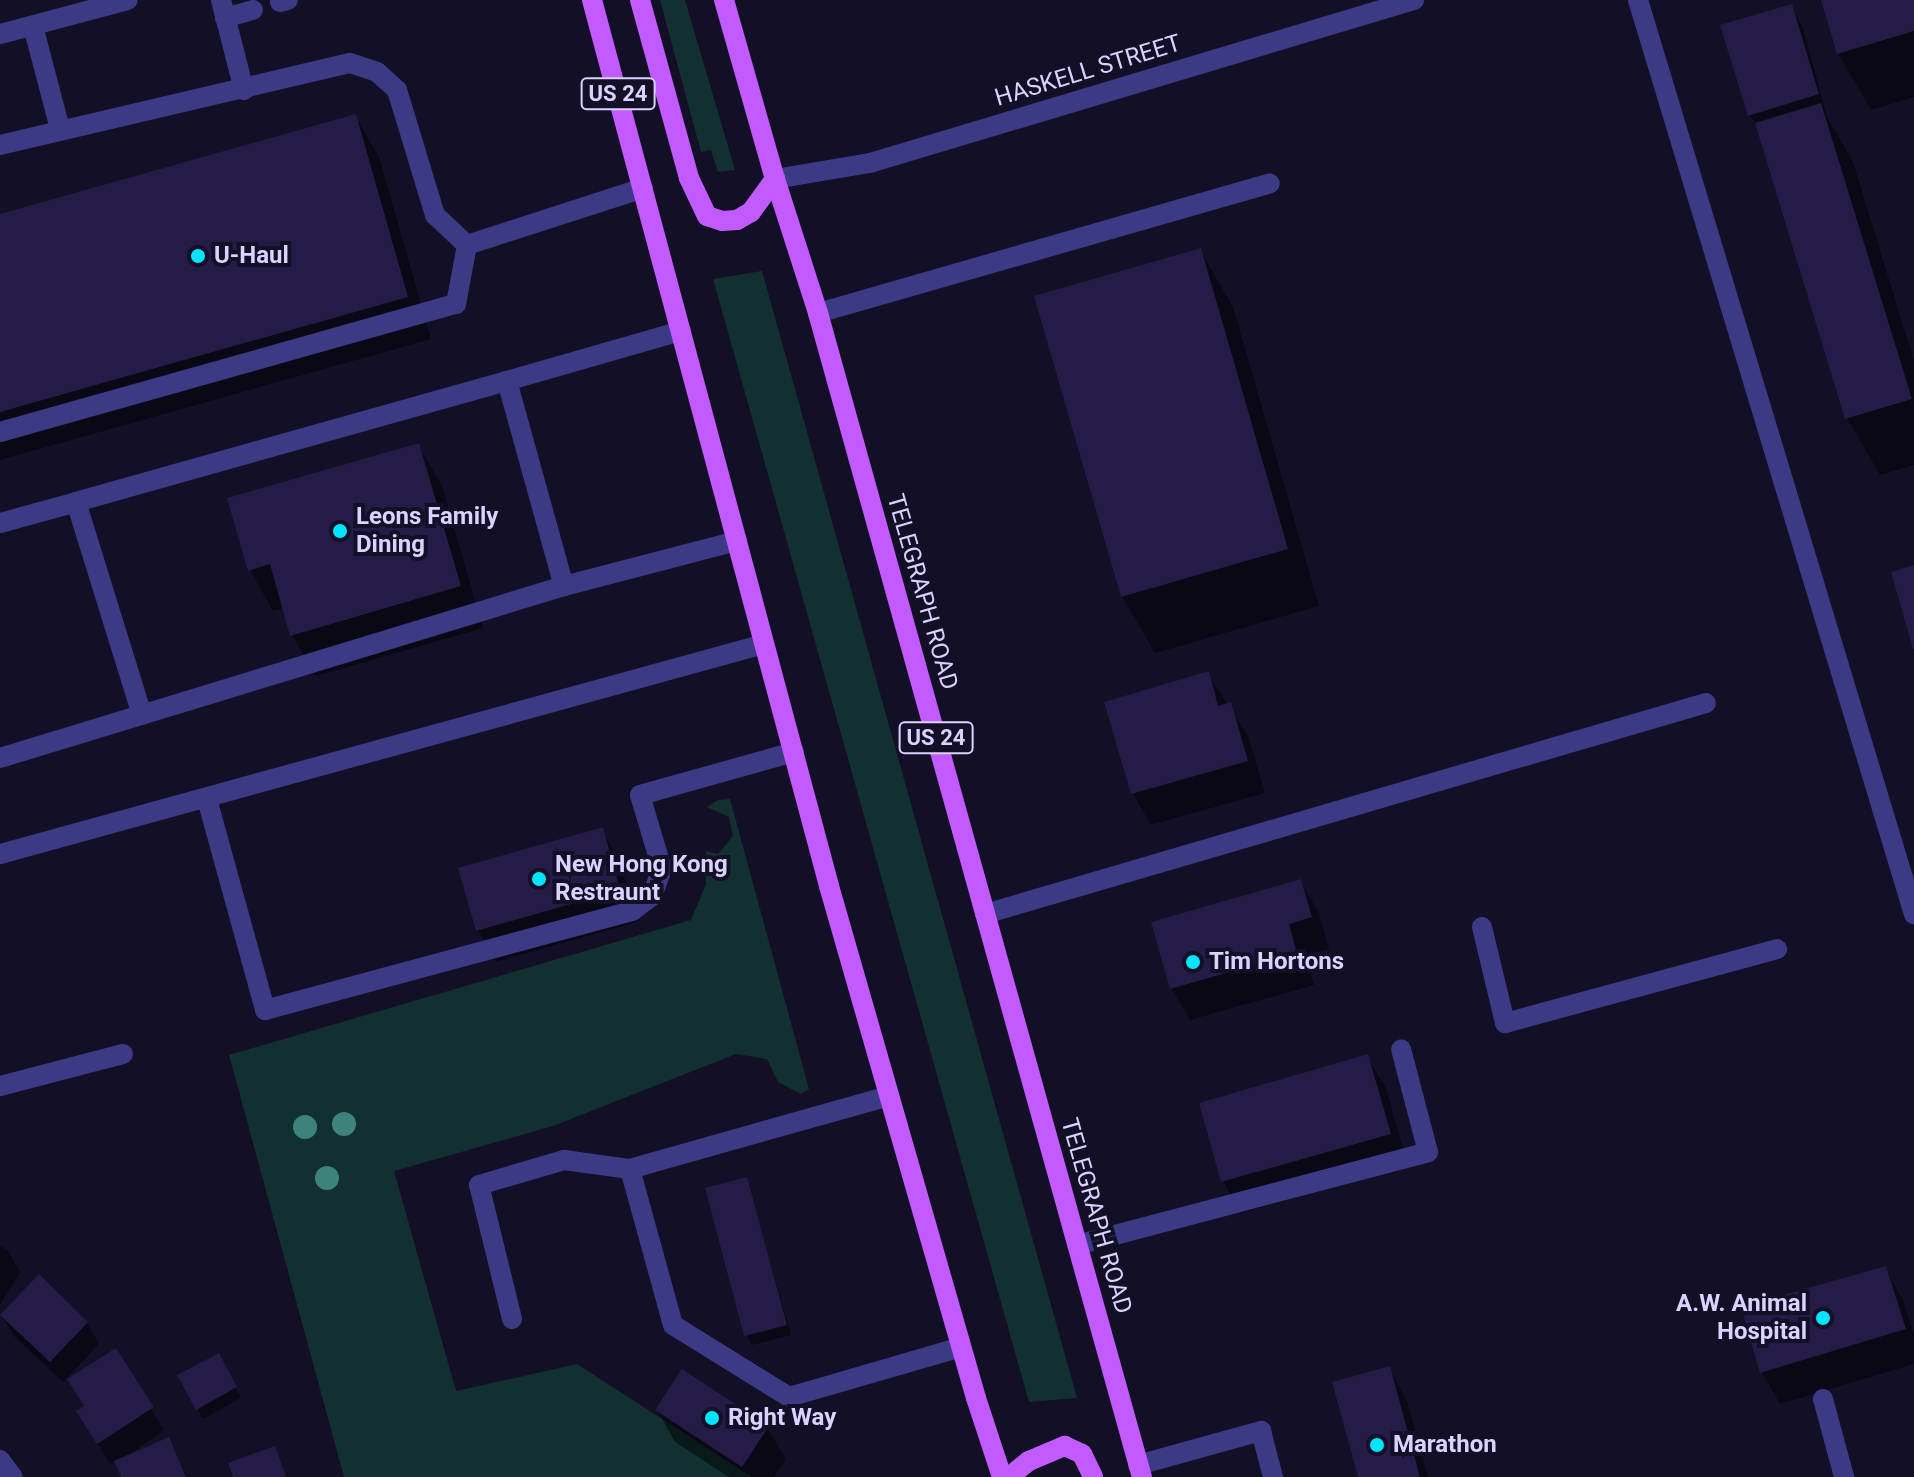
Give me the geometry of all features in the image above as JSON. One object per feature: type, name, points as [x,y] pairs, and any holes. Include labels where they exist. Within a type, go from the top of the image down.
[{"type":"main road","name":"US 24","points":[[592,0],[764,644],[889,1096],[1002,1477]]},
{"type":"main road","points":[[640,0],[689,178],[707,216],[722,221],[737,220],[751,212],[775,179]]},
{"type":"main road","name":"TELEGRAPH ROAD","points":[[724,0],[775,179],[818,313],[1140,1471]]},
{"type":"main road","points":[[1009,1477],[1029,1461],[1065,1446],[1082,1454],[1093,1477]]},
{"type":"street","points":[[0,34],[128,0]]},
{"type":"street","name":"HASKELL STREET","points":[[775,179],[870,163],[1368,7],[1414,0]]},
{"type":"street","points":[[1638,0],[1914,914]]},
{"type":"street","points":[[244,90],[223,9],[253,10]]},
{"type":"street","points":[[33,26],[60,129]]},
{"type":"street","points":[[0,145],[350,63],[377,72],[397,90],[435,215],[467,245]]},
{"type":"street","points":[[818,313],[1270,183]]},
{"type":"street","points":[[467,245],[643,188]]},
{"type":"street","points":[[0,432],[456,304],[467,245]]},
{"type":"street","points":[[0,523],[681,331]]},
{"type":"street","points":[[507,381],[564,586]]},
{"type":"street","points":[[76,502],[142,715]]},
{"type":"street","points":[[0,758],[564,586],[737,541]]},
{"type":"street","points":[[0,854],[764,644]]},
{"type":"street","points":[[985,914],[1706,703]]},
{"type":"street","points":[[207,799],[265,1010],[632,911],[652,896],[662,869],[640,795],[794,752]]},
{"type":"street","points":[[1482,927],[1505,1023],[1777,949]]},
{"type":"street","points":[[1077,1245],[1428,1152],[1401,1049]]},
{"type":"street","points":[[0,1086],[123,1054]]},
{"type":"street","points":[[512,1319],[479,1185],[564,1160],[630,1169],[889,1096]]},
{"type":"street","points":[[630,1169],[673,1325],[789,1397],[961,1347]]},
{"type":"street","points":[[1823,1399],[1844,1477]]},
{"type":"street","points":[[1140,1471],[1261,1431],[1273,1477]]},
{"type":"street","points":[[0,1460],[13,1477]]},
{"type":"green space","points":[[660,0],[685,0],[735,170],[718,172],[711,150],[701,152]]},
{"type":"green space","points":[[762,271],[1077,1398],[1029,1402],[713,279]]},
{"type":"green space","points":[[730,799],[809,1089],[801,1094],[778,1082],[767,1059],[736,1054],[553,1126],[394,1171],[456,1391],[577,1364],[752,1477],[344,1477],[229,1055],[691,920],[706,884],[706,851],[718,854],[733,836],[729,817],[707,807],[718,800]]},
{"type":"building","points":[[1821,0],[1914,0],[1914,31],[1837,54]]},
{"type":"building","points":[[1792,4],[1819,94],[1748,116],[1720,25]]},
{"type":"building","points":[[1821,103],[1912,399],[1845,419],[1755,123]]},
{"type":"building","name":"U-Haul","points":[[356,114],[408,297],[0,412],[0,214]]},
{"type":"building","points":[[1201,248],[1288,549],[1121,597],[1034,296]]},
{"type":"building","name":"Leons Family Dining","points":[[419,443],[461,586],[290,636],[270,564],[248,571],[227,498]]},
{"type":"building","points":[[1914,565],[1914,648],[1913,649],[1891,572]]},
{"type":"building","points":[[1209,671],[1218,706],[1231,702],[1248,761],[1131,794],[1104,702]]},
{"type":"building","name":"New Hong Kong Restraunt","points":[[603,827],[620,890],[476,931],[458,868]]},
{"type":"building","points":[[1301,879],[1312,917],[1289,924],[1297,953],[1170,989],[1151,922]]},
{"type":"building","points":[[1368,1054],[1391,1134],[1221,1182],[1199,1103]]},
{"type":"building","points":[[747,1177],[787,1325],[744,1336],[705,1188]]},
{"type":"building","name":"A.W. Animal Hospital","points":[[1886,1266],[1906,1329],[1760,1373],[1741,1307]]},
{"type":"building","points":[[39,1274],[88,1322],[50,1362],[0,1315]]},
{"type":"building","points":[[116,1348],[154,1407],[97,1444],[76,1411],[84,1406],[67,1379]]},
{"type":"building","points":[[219,1353],[237,1387],[196,1410],[177,1375]]},
{"type":"building","points":[[1390,1366],[1420,1477],[1358,1477],[1332,1382]]},
{"type":"building","name":"Right Way","points":[[682,1369],[769,1426],[742,1467],[655,1410]]},
{"type":"building","points":[[169,1437],[186,1477],[121,1477],[114,1461]]},
{"type":"building","points":[[275,1446],[286,1477],[233,1477],[228,1463]]},
{"type":"place","name":"U-Haul","points":[[198,256]]},
{"type":"place","name":"Leons Family Dining","points":[[340,531]]},
{"type":"place","name":"New Hong Kong Restraunt","points":[[539,879]]},
{"type":"place","name":"Tim Hortons","points":[[1193,962]]},
{"type":"place","name":"A.W. Animal Hospital","points":[[1823,1318]]},
{"type":"place","name":"Right Way","points":[[712,1418]]},
{"type":"place","name":"Marathon","points":[[1377,1445]]}]
